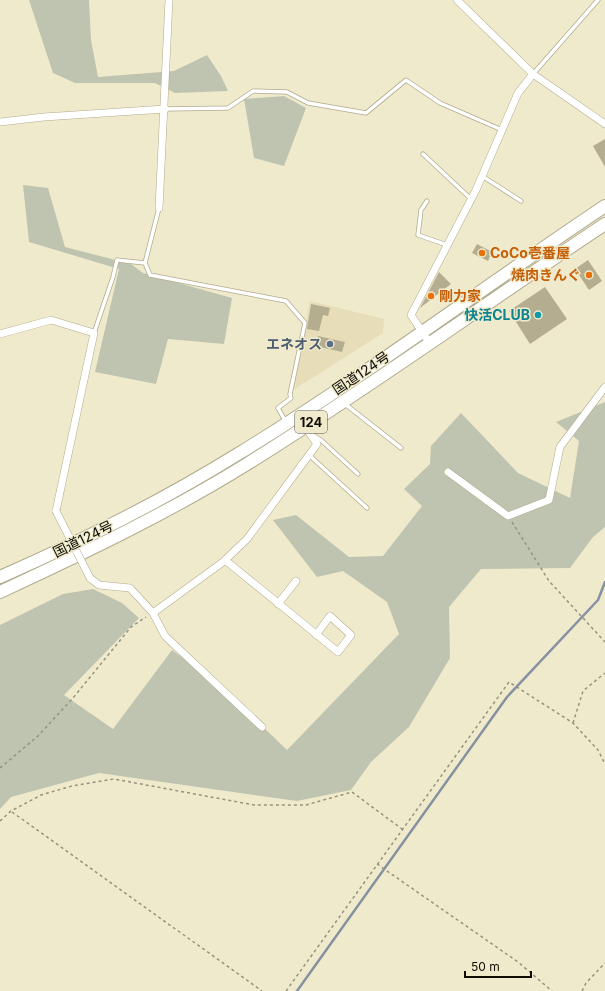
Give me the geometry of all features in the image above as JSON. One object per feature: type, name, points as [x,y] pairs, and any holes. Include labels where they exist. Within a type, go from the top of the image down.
[{"type":"highway","name":"国道124号","points":[[0,577],[53,554],[136,512],[200,477],[298,416],[605,206]]},
{"type":"highway","name":"国道124号","points":[[0,592],[57,566],[129,530],[308,430],[343,402],[605,224]]},
{"type":"street","points":[[159,208],[165,109],[169,0]]},
{"type":"street","points":[[457,0],[533,74],[605,124]]},
{"type":"street","points":[[430,342],[411,315],[471,199],[518,93],[533,74]]},
{"type":"street","points":[[0,122],[44,117],[165,109]]},
{"type":"street","points":[[0,334],[51,320],[94,333],[56,511],[90,578],[99,585],[130,588],[153,613],[165,636],[262,727]]},
{"type":"street","points":[[448,472],[508,516],[549,500],[560,447],[605,387]]},
{"type":"street","points":[[153,613],[224,560],[248,539],[317,444],[298,416]]},
{"type":"street","points":[[224,560],[316,635],[338,652],[351,634],[330,616],[316,635]]},
{"type":"street","points":[[278,604],[296,582]]},
{"type":"lane","points":[[533,74],[598,0]]},
{"type":"lane","points":[[165,109],[228,108],[253,90],[287,92],[308,103],[366,113],[406,80],[440,103],[502,130]]},
{"type":"lane","points":[[423,154],[471,199]]},
{"type":"lane","points":[[482,176],[521,201]]},
{"type":"lane","points":[[427,201],[421,210],[418,235],[447,245]]},
{"type":"lane","points":[[159,208],[145,263],[150,275],[286,301],[305,323],[290,394],[291,398],[278,408],[287,423]]},
{"type":"lane","points":[[94,333],[113,277],[117,260],[145,263]]},
{"type":"lane","points":[[343,402],[401,448]]},
{"type":"lane","points":[[308,430],[358,474]]},
{"type":"lane","points":[[309,455],[367,508]]},
{"type":"path","points":[[508,516],[549,581],[605,642]]},
{"type":"path","points":[[0,768],[38,736],[72,698],[131,627],[153,613]]},
{"type":"path","points":[[573,723],[583,691],[605,672]]},
{"type":"path","points":[[286,991],[509,682],[573,723],[598,750],[605,764]]},
{"type":"path","points":[[0,821],[11,811],[41,795],[72,786],[114,779],[254,805],[306,805],[352,792],[403,830]]},
{"type":"path","points":[[11,811],[262,991]]},
{"type":"path","points":[[377,864],[518,962],[552,991]]},
{"type":"path","points":[[582,991],[586,983],[605,963]]},
{"type":"shaded area","points":[[310,301],[384,319],[383,333],[293,390]]},
{"type":"green space","points":[[29,0],[89,0],[91,40],[98,77],[174,71],[207,55],[221,76],[228,91],[175,93],[155,83],[75,83],[53,73]]},
{"type":"green space","points":[[284,96],[306,108],[284,166],[254,158],[244,99]]},
{"type":"green space","points":[[23,185],[48,188],[65,247],[131,264],[143,273],[232,298],[224,344],[168,339],[156,384],[95,372],[119,269],[29,242]]},
{"type":"green space","points":[[605,402],[605,527],[593,537],[570,568],[481,569],[449,607],[450,658],[409,727],[371,762],[351,790],[297,801],[99,773],[11,797],[0,809],[0,625],[63,594],[93,589],[122,603],[139,618],[64,695],[113,729],[172,650],[214,680],[287,750],[399,634],[387,602],[343,571],[317,577],[273,520],[296,515],[349,557],[383,556],[422,506],[404,489],[430,464],[431,446],[461,413],[518,473],[570,498],[579,441],[556,422]]},
{"type":"building","points":[[605,139],[605,167],[593,146]]},
{"type":"building","name":"CoCo壱番屋","points":[[477,244],[492,252],[488,261],[472,253]]},
{"type":"building","name":"焼肉きんぐ","points":[[588,260],[602,281],[589,290],[575,269]]},
{"type":"building","name":"剛力家","points":[[439,272],[451,284],[420,308]]},
{"type":"building","name":"快活CLUB","points":[[545,287],[567,319],[530,344],[509,311]]},
{"type":"building","points":[[311,304],[330,308],[328,316],[323,315],[319,331],[307,329]]},
{"type":"building","points":[[318,336],[345,342],[342,352],[316,346]]},
{"type":"waterway","points":[[297,991],[507,697],[598,600],[605,582]]},
{"type":"place","name":"CoCo壱番屋","points":[[482,253]]},
{"type":"place","name":"焼肉きんぐ","points":[[589,275]]},
{"type":"place","name":"剛力家","points":[[431,296]]},
{"type":"place","name":"快活CLUB","points":[[538,315]]},
{"type":"place","name":"エネオス","points":[[330,344]]}]
